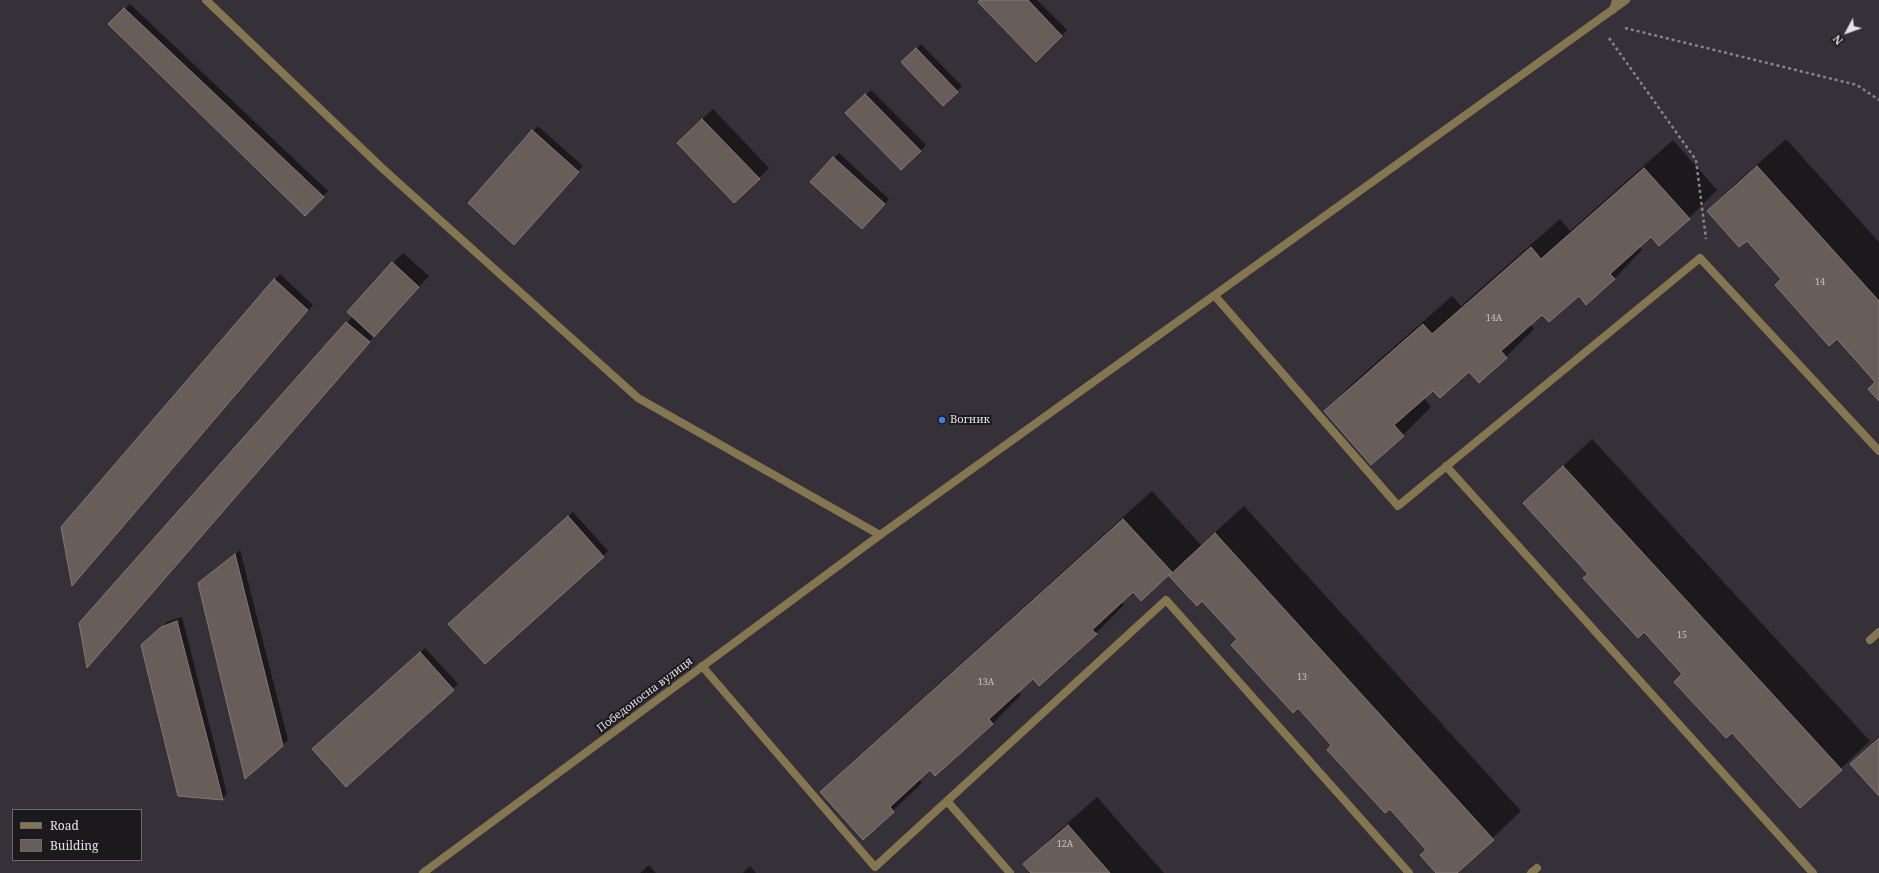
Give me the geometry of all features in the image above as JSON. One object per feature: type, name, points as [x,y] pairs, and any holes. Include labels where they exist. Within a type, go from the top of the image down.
[{"type":"street","points":[[206,0],[382,168],[638,398],[880,536]]},
{"type":"street","points":[[1613,10],[1616,0]]},
{"type":"street","name":"Победоносна вулиця","points":[[423,873],[880,536],[1626,0]]},
{"type":"street","points":[[1215,296],[1398,506],[1700,258],[1879,451]]},
{"type":"street","points":[[1446,466],[1813,873]]},
{"type":"street","points":[[702,666],[875,867],[1166,600],[1409,873]]},
{"type":"street","points":[[1870,640],[1879,632]]},
{"type":"street","points":[[948,801],[1010,873]]},
{"type":"path","points":[[1598,21],[1857,85],[1879,100]]},
{"type":"path","points":[[1598,21],[1696,160],[1710,268]]},
{"type":"building","points":[[980,0],[1028,0],[1062,36],[1036,62],[978,2]]},
{"type":"building","points":[[124,8],[324,197],[305,216],[108,24]]},
{"type":"building","points":[[916,48],[958,92],[943,106],[901,62]]},
{"type":"building","points":[[865,94],[921,151],[901,170],[845,113]]},
{"type":"building","points":[[702,119],[760,179],[734,203],[677,143]]},
{"type":"building","points":[[532,130],[579,172],[514,245],[468,203]]},
{"type":"building","points":[[833,157],[885,204],[862,229],[810,182]]},
{"type":"building","points":[[1757,166],[1879,301],[1879,401],[1868,389],[1875,382],[1837,339],[1829,346],[1775,285],[1781,279],[1747,241],[1739,247],[1707,211]]},
{"type":"building","points":[[1644,168],[1690,219],[1659,246],[1651,237],[1610,274],[1615,279],[1586,305],[1579,296],[1549,322],[1542,315],[1501,351],[1507,358],[1479,383],[1469,372],[1440,398],[1433,391],[1394,425],[1404,436],[1371,465],[1324,411],[1423,324],[1432,334],[1531,247],[1541,259]]},
{"type":"building","points":[[392,262],[419,287],[374,337],[347,312]]},
{"type":"building","points":[[274,279],[308,310],[72,586],[61,527]]},
{"type":"building","points":[[346,322],[370,342],[87,668],[79,623]]},
{"type":"building","points":[[1563,466],[1842,770],[1800,808],[1732,733],[1726,738],[1674,682],[1682,674],[1644,632],[1638,638],[1583,578],[1588,574],[1523,503]]},
{"type":"building","points":[[568,516],[604,557],[485,664],[448,624]]},
{"type":"building","points":[[1123,519],[1172,572],[1141,601],[1133,592],[1092,630],[1097,634],[1039,686],[1033,679],[989,719],[993,724],[935,776],[930,770],[890,807],[894,812],[863,840],[820,792]]},
{"type":"building","points":[[1215,533],[1494,840],[1457,873],[1436,873],[1420,855],[1426,850],[1390,809],[1385,813],[1327,750],[1331,745],[1298,708],[1293,713],[1231,645],[1237,639],[1202,601],[1197,606],[1169,576]]},
{"type":"building","points":[[235,554],[283,746],[245,779],[198,583]]},
{"type":"building","points":[[177,621],[223,800],[178,796],[141,645],[161,627]]},
{"type":"building","points":[[420,652],[454,690],[346,787],[312,749]]},
{"type":"building","points":[[1879,738],[1879,796],[1850,764]]},
{"type":"building","points":[[1068,825],[1110,873],[1031,873],[1023,864]]},
{"type":"place","name":"Вогник","points":[[942,420]]}]
